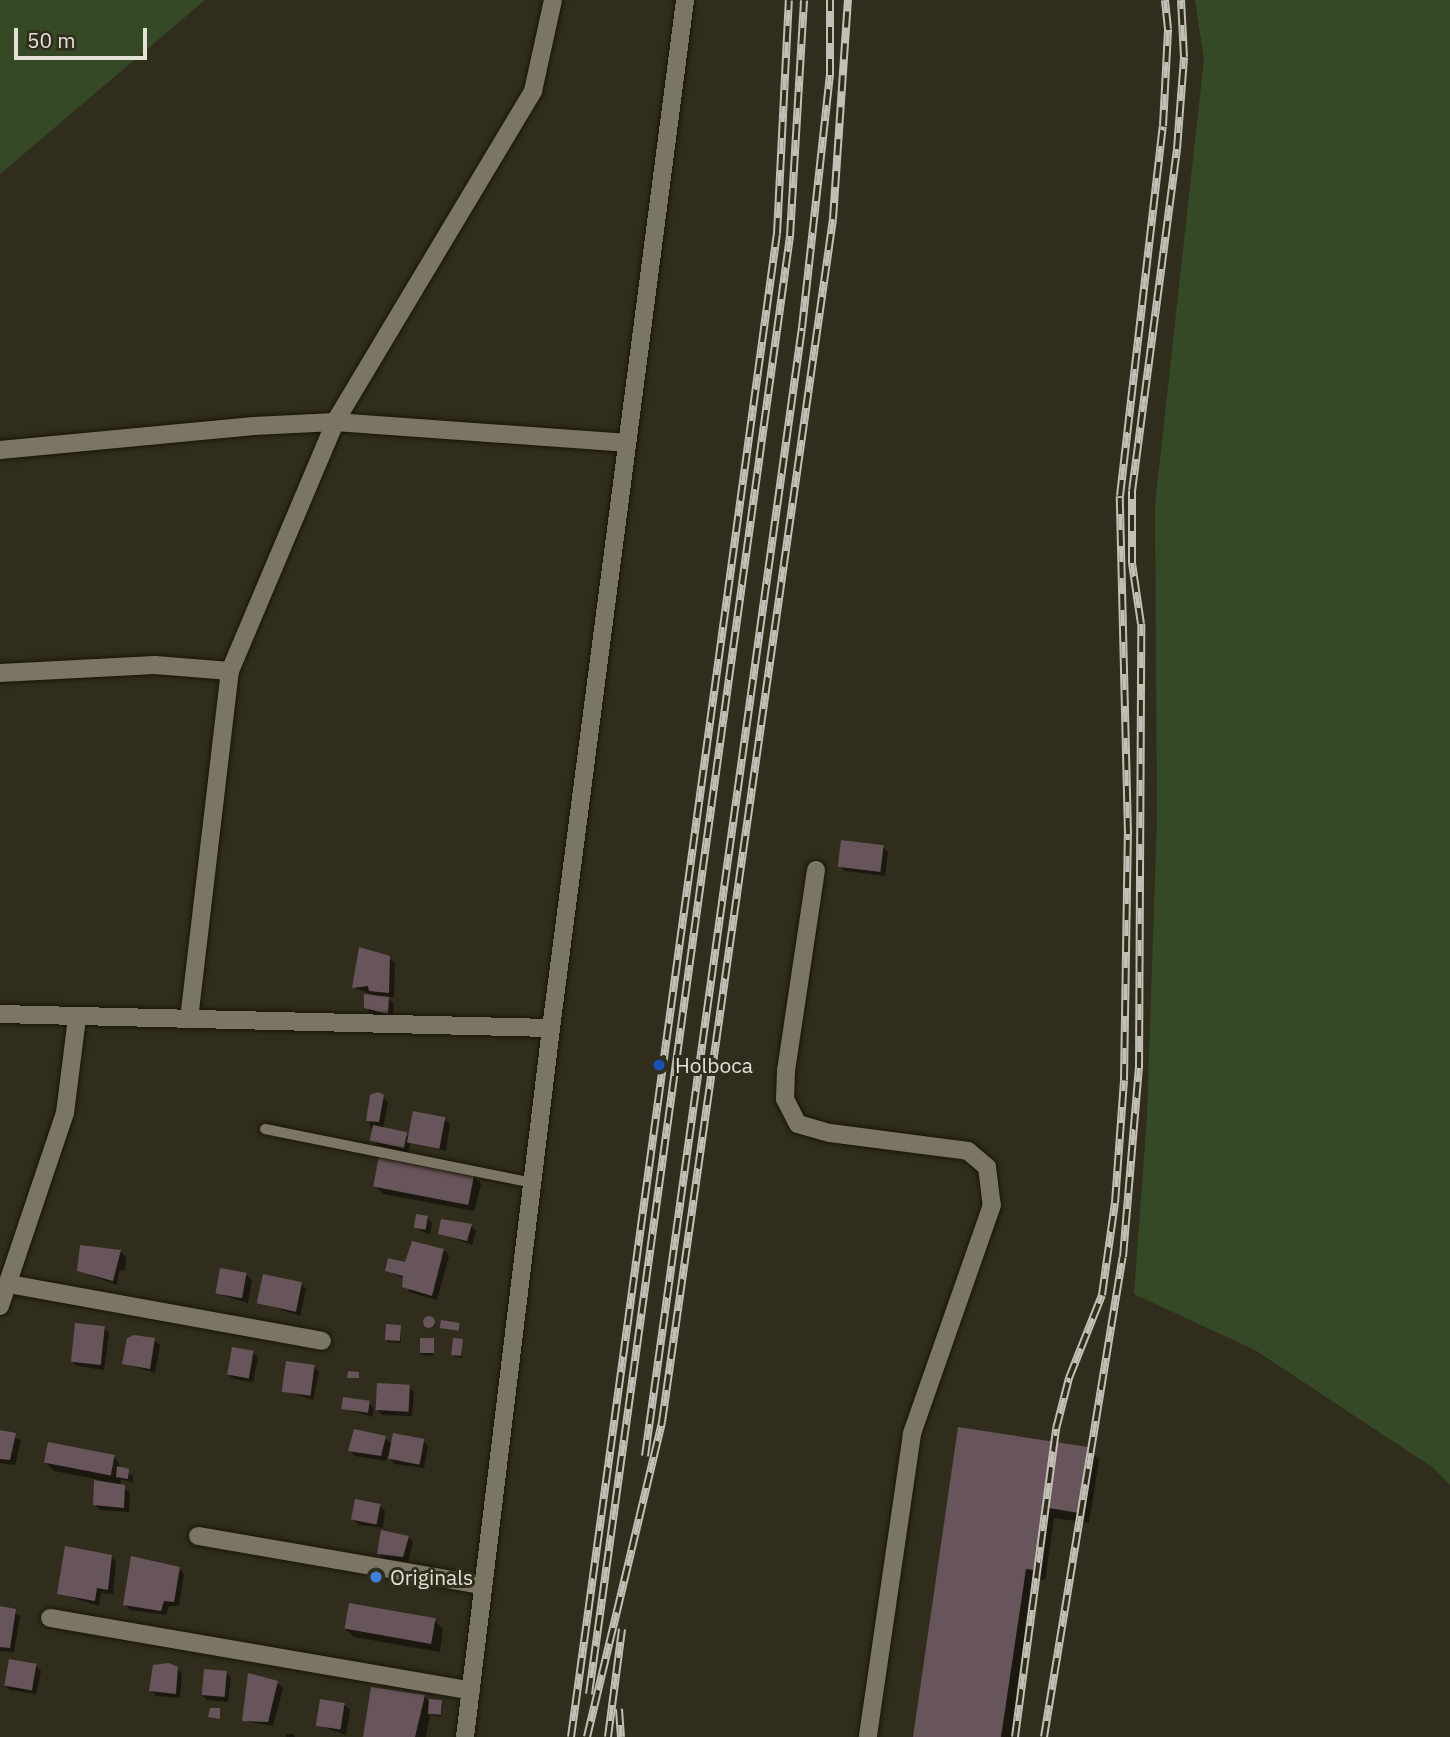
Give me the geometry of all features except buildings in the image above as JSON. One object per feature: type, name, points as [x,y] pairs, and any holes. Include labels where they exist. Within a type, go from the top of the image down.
[{"type":"street","points":[[189,1019],[230,671],[335,422],[533,91],[553,0]]},
{"type":"street","points":[[465,1737],[625,443],[685,0]]},
{"type":"street","points":[[0,450],[254,426],[335,422],[625,443]]},
{"type":"street","points":[[0,673],[155,664],[230,671]]},
{"type":"street","points":[[816,870],[786,1070],[785,1099],[798,1124],[830,1133],[968,1151],[987,1167],[992,1205],[912,1434],[868,1737]]},
{"type":"street","points":[[0,1014],[551,1028]]},
{"type":"street","points":[[0,1306],[65,1113],[78,1018]]},
{"type":"street","points":[[9,1284],[322,1341]]},
{"type":"street","points":[[198,1536],[482,1585]]},
{"type":"street","points":[[50,1618],[471,1691]]},
{"type":"lane","points":[[265,1129],[533,1183]]},
{"type":"green space","points":[[0,0],[205,0],[0,174]]},
{"type":"green space","points":[[1195,0],[1450,0],[1450,1485],[1432,1467],[1255,1350],[1134,1294],[1147,1116],[1157,818],[1155,504],[1204,60]]},
{"type":"railway","points":[[571,1737],[777,234],[789,0]]},
{"type":"railway","points":[[589,1694],[790,236],[804,0]]},
{"type":"railway","points":[[645,1456],[802,328],[830,75],[830,0]]},
{"type":"railway","points":[[587,1737],[662,1422],[833,219],[848,0]]},
{"type":"railway","points":[[1015,1737],[1056,1429],[1069,1378],[1102,1295],[1115,1203],[1124,1080],[1128,834],[1120,496],[1163,126],[1168,29],[1165,0]]},
{"type":"railway","points":[[1044,1737],[1123,1257],[1139,1068],[1141,624],[1132,563],[1132,491],[1177,149],[1184,57],[1181,0]]},
{"type":"railway","points":[[608,1737],[622,1629]]},
{"type":"railway","points":[[619,1709],[621,1737]]},
{"type":"place","name":"Holboca","points":[[659,1065]]},
{"type":"place","name":"Originals","points":[[376,1577]]}]
